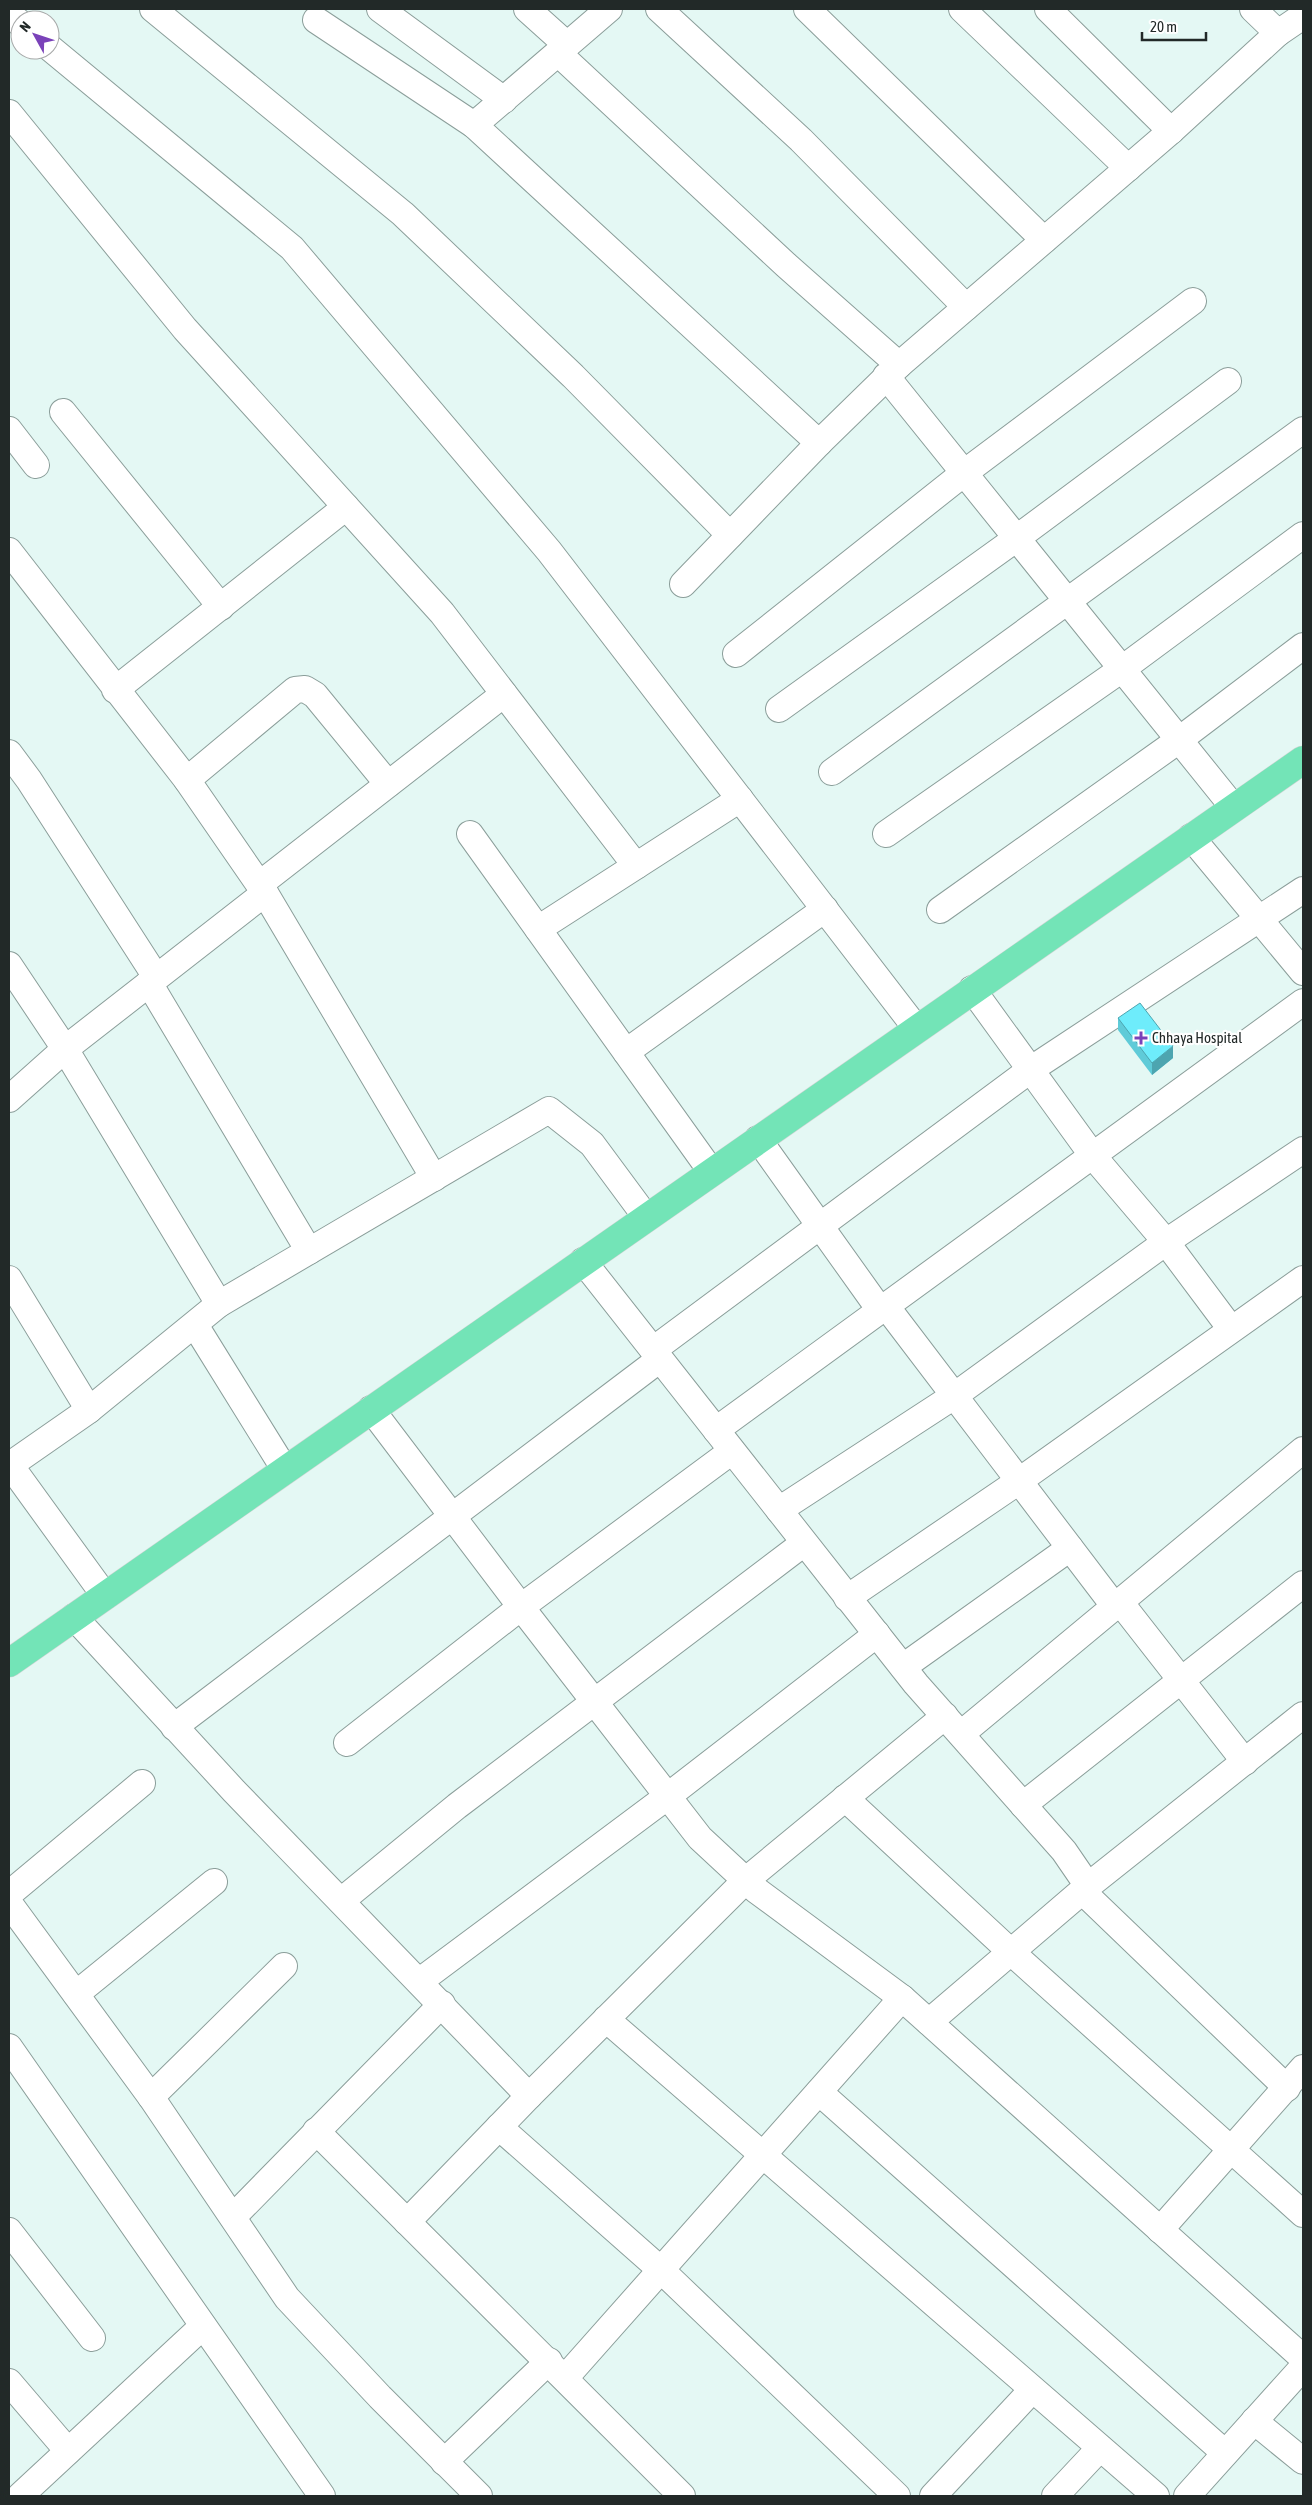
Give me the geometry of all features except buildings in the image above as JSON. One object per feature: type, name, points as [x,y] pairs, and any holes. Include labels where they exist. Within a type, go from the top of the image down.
[{"type":"main road","points":[[9,1663],[711,1171],[1303,760]]},
{"type":"street","points":[[153,9],[403,214],[573,376],[730,535]]},
{"type":"street","points":[[380,9],[504,100]]},
{"type":"street","points":[[527,9],[563,49],[786,265],[892,371],[964,473],[1234,808]]},
{"type":"street","points":[[474,125],[609,9]]},
{"type":"street","points":[[659,9],[801,140],[966,307]]},
{"type":"street","points":[[807,9],[1044,240]]},
{"type":"street","points":[[962,9],[1128,168]]},
{"type":"street","points":[[1048,9],[1172,131]]},
{"type":"street","points":[[1253,9],[1278,33]]},
{"type":"street","points":[[315,13],[474,125],[819,442]]},
{"type":"street","points":[[683,584],[819,442],[892,371],[1172,131],[1278,33],[1303,16]]},
{"type":"street","points":[[60,56],[292,248],[550,551],[916,1028]]},
{"type":"street","points":[[9,113],[185,329],[442,613],[636,866]]},
{"type":"street","points":[[736,654],[964,473],[1193,301]]},
{"type":"street","points":[[779,709],[1017,538],[1228,381]]},
{"type":"street","points":[[63,412],[221,607]]},
{"type":"street","points":[[9,430],[36,464]]},
{"type":"street","points":[[832,772],[1303,430]]},
{"type":"street","points":[[116,690],[346,507]]},
{"type":"street","points":[[886,834],[1122,669],[1303,535]]},
{"type":"street","points":[[9,551],[187,780],[263,888],[434,1178]]},
{"type":"street","points":[[940,910],[1179,740],[1303,646]]},
{"type":"street","points":[[187,780],[295,690],[306,689],[315,695],[388,784]]},
{"type":"street","points":[[9,1099],[65,1049],[152,980],[388,784],[504,694]]},
{"type":"street","points":[[9,753],[29,780],[152,980],[309,1251]]},
{"type":"street","points":[[538,929],[740,798]]},
{"type":"street","points":[[470,834],[711,1171]]},
{"type":"street","points":[[1191,837],[1303,972]]},
{"type":"street","points":[[174,1727],[452,1516],[820,1226],[1030,1070],[1303,890]]},
{"type":"street","points":[[626,1052],[825,909]]},
{"type":"street","points":[[9,965],[65,1049],[219,1304]]},
{"type":"street","points":[[972,989],[1093,1156],[1166,1242],[1231,1330]]},
{"type":"street","points":[[716,1430],[1303,1002]]},
{"type":"street","points":[[104,1596],[9,1466],[89,1410],[219,1304],[549,1110],[592,1144],[646,1217]]},
{"type":"street","points":[[758,1139],[820,1226],[954,1396],[1070,1548],[1244,1762]]},
{"type":"street","points":[[779,1510],[954,1396],[1166,1242],[1303,1150]]},
{"type":"street","points":[[583,1261],[903,1667],[1064,1851],[1085,1888],[1287,2088]]},
{"type":"street","points":[[847,1598],[1019,1481],[1303,1280]]},
{"type":"street","points":[[10,1284],[89,1410]]},
{"type":"street","points":[[194,1325],[285,1470]]},
{"type":"street","points":[[371,1410],[700,1838],[746,1881],[902,1998],[1303,2358]]},
{"type":"street","points":[[347,1743],[521,1607],[732,1450]]},
{"type":"street","points":[[407,2222],[529,2096],[746,1881],[845,1798],[953,1725],[1117,1604],[1303,1450]]},
{"type":"street","points":[[341,1901],[457,1806],[804,1543]]},
{"type":"street","points":[[903,1667],[1070,1548]]},
{"type":"street","points":[[1023,1805],[1303,1584]]},
{"type":"street","points":[[74,1617],[174,1727],[529,2096]]},
{"type":"street","points":[[420,1981],[668,1796],[877,1634]]},
{"type":"street","points":[[929,2022],[1085,1888],[1303,1715]]},
{"type":"street","points":[[9,1894],[142,1783]]},
{"type":"street","points":[[845,1798],[1011,1952],[1232,2148],[1303,2214]]},
{"type":"street","points":[[76,1994],[214,1882]]},
{"type":"street","points":[[9,1903],[151,2097],[292,2304],[380,2398],[479,2496]]},
{"type":"street","points":[[151,2097],[284,1966]]},
{"type":"street","points":[[444,2462],[557,2370],[662,2270],[902,1998]]},
{"type":"street","points":[[233,2216],[442,2004]]},
{"type":"street","points":[[606,2019],[764,2154],[1032,2390],[1156,2496]]},
{"type":"street","points":[[9,2047],[322,2496]]},
{"type":"street","points":[[1160,2230],[1303,2068]]},
{"type":"street","points":[[819,2092],[1225,2452]]},
{"type":"street","points":[[499,2127],[662,2270],[897,2496]]},
{"type":"street","points":[[316,2132],[682,2496]]},
{"type":"street","points":[[9,2231],[92,2338]]},
{"type":"street","points":[[20,2496],[203,2326]]},
{"type":"street","points":[[1187,2496],[1303,2367]]},
{"type":"street","points":[[9,2382],[68,2451]]},
{"type":"street","points":[[934,2496],[1032,2390]]},
{"type":"street","points":[[1254,2421],[1303,2461]]},
{"type":"street","points":[[1054,2496],[1100,2448]]},
{"type":"place","name":"Chhaya Hospital","points":[[1141,1038]]}]
